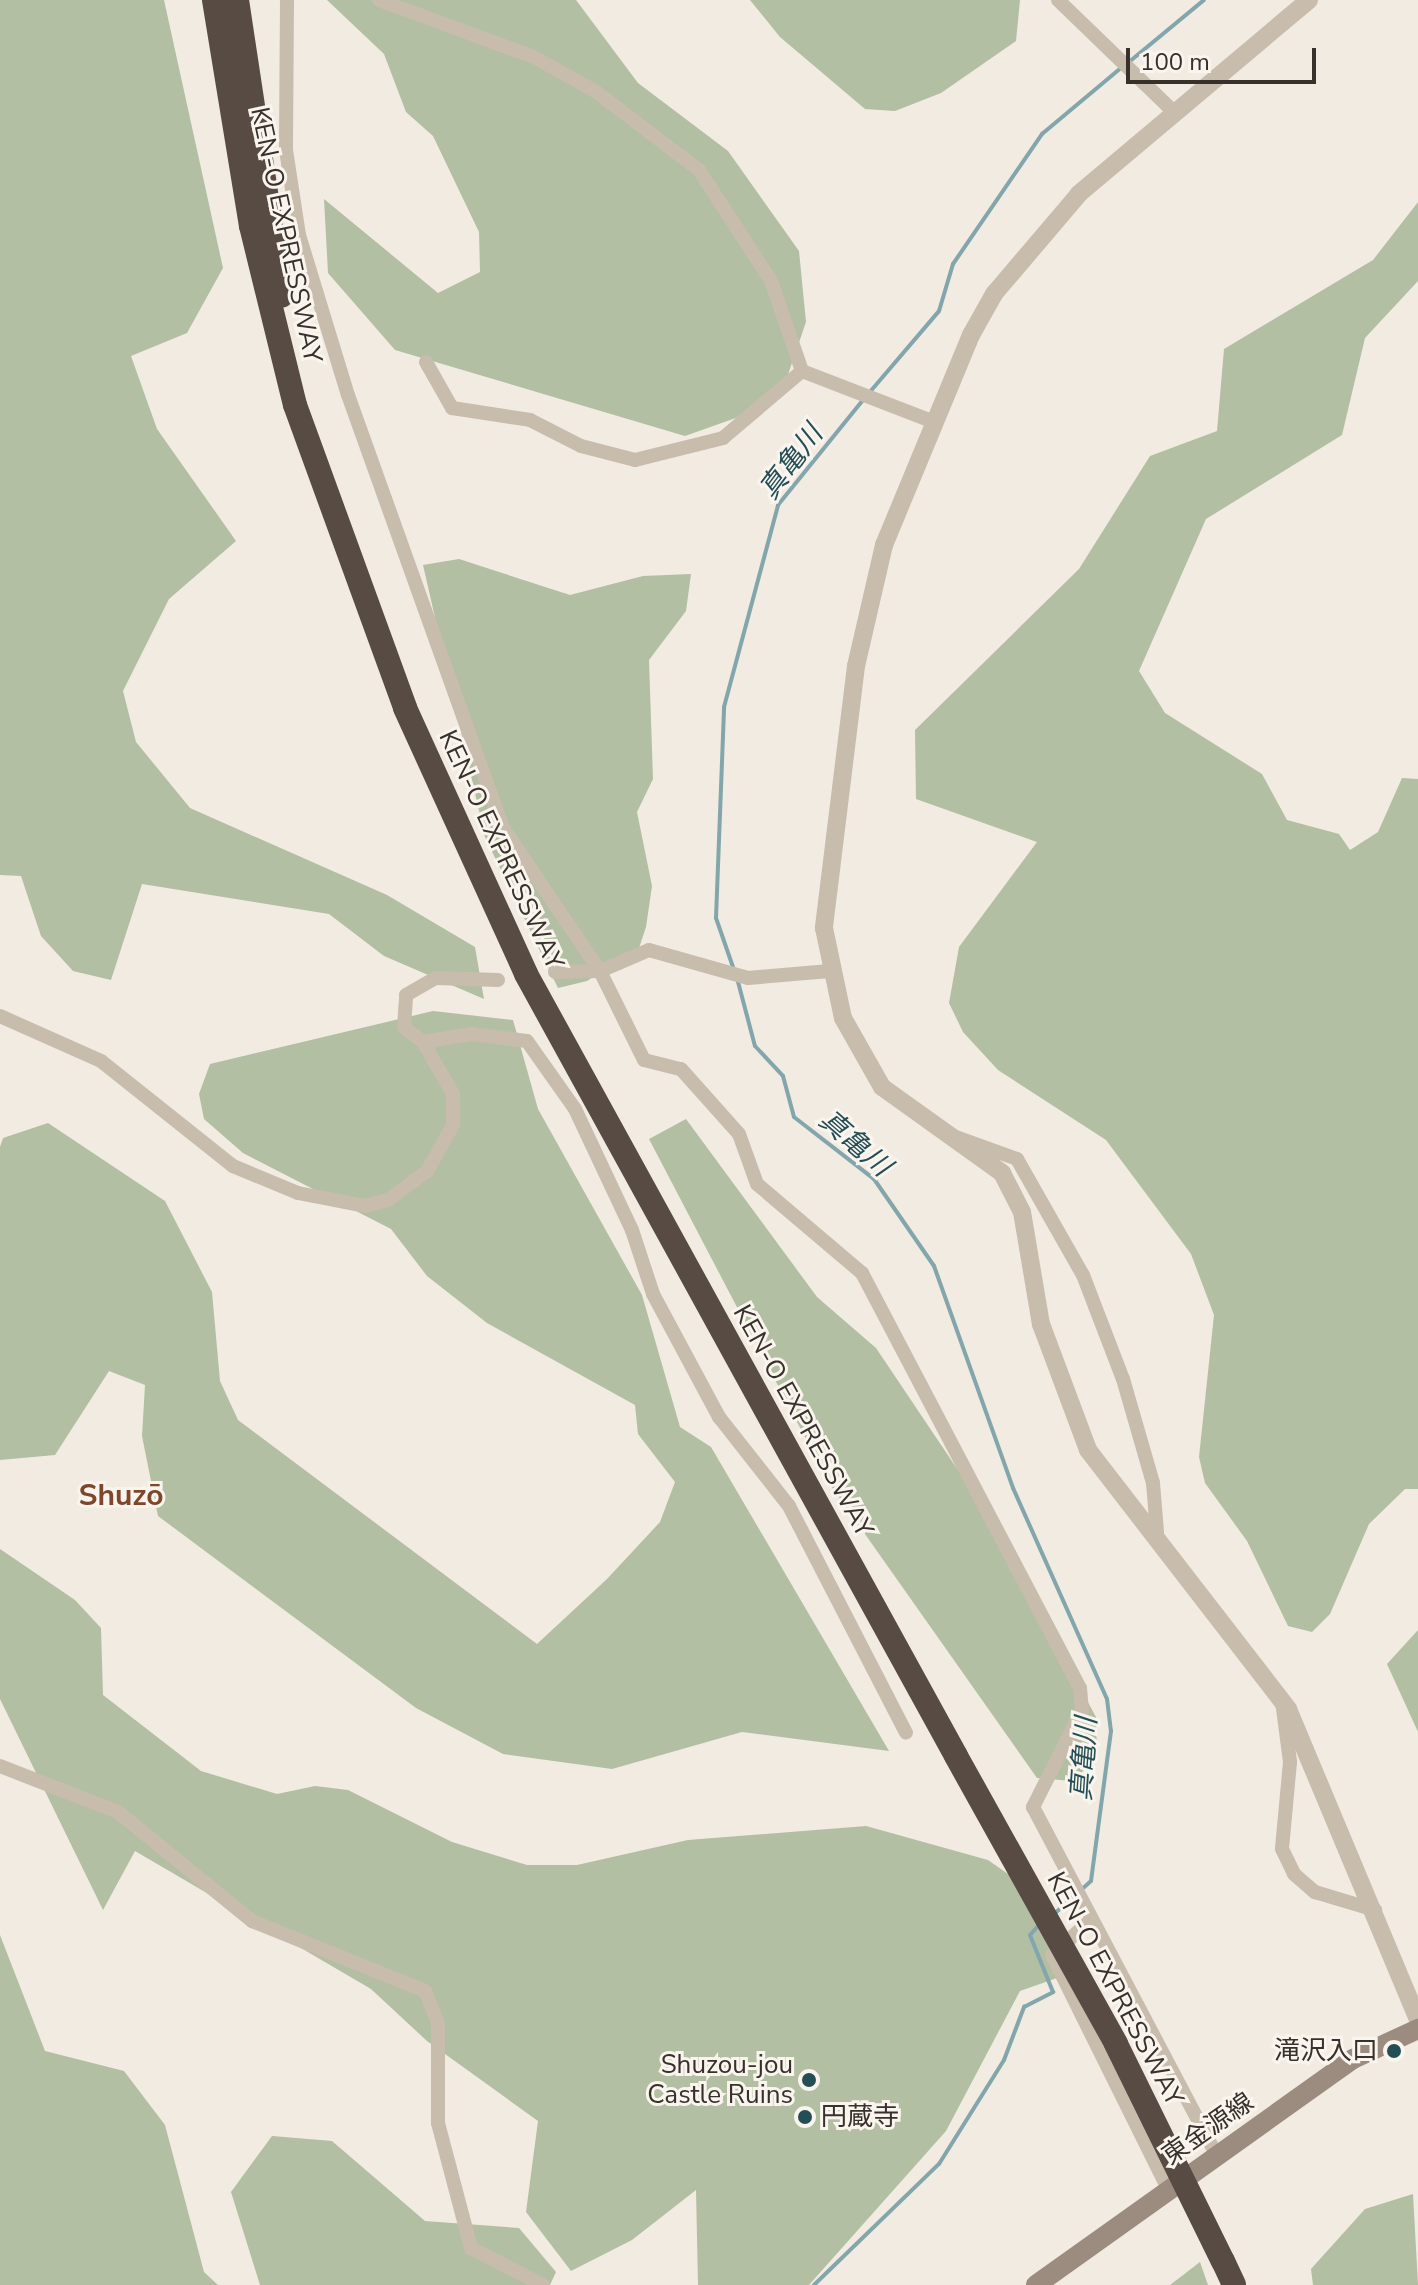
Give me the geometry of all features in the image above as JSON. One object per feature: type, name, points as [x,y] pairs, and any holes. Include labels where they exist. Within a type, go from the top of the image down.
[{"type":"highway","name":"KEN-O EXPRESSWAY","points":[[214,0],[270,310],[317,479],[405,708],[526,974],[1116,2044],[1234,2285]]},
{"type":"highway","name":"KEN-O EXPRESSWAY","points":[[237,0],[284,306],[352,569]]},
{"type":"main road","name":"東金源線","points":[[1036,2285],[1353,2059],[1418,2029]]},
{"type":"street","points":[[287,0],[286,150],[299,235],[348,395],[503,828],[600,971],[644,1060],[681,1069],[739,1134],[757,1184],[862,1273],[959,1469],[1054,1635],[1082,1710],[1033,1807],[1217,2156]]},
{"type":"street","points":[[379,0],[534,57],[595,91],[699,170],[771,281],[802,371],[934,422]]},
{"type":"street","points":[[1058,0],[1174,112]]},
{"type":"street","points":[[1157,1532],[1153,1483],[1123,1379],[1083,1275],[1017,1159],[926,1125],[882,1087],[843,1018],[830,971],[827,894],[856,666],[884,545],[934,422],[994,294],[1079,194],[1309,0]]},
{"type":"street","points":[[426,362],[452,408],[530,420],[581,446],[635,460],[723,438],[802,371]]},
{"type":"street","points":[[555,972],[600,971],[649,950],[748,978],[830,971]]},
{"type":"street","points":[[0,1016],[101,1061],[233,1166],[298,1193],[365,1206],[388,1200],[427,1171],[447,1143],[453,1094],[423,1042],[404,1027],[406,995],[436,978],[498,980]]},
{"type":"street","points":[[423,1042],[472,1034],[527,1041],[575,1109],[660,1308],[719,1417],[789,1506],[906,1733]]},
{"type":"street","points":[[956,1137],[1002,1173],[1022,1212],[1041,1324],[1088,1450],[1157,1532],[1282,1701],[1375,1910],[1418,2020]]},
{"type":"street","points":[[1282,1701],[1290,1762],[1282,1849],[1315,1892],[1375,1910]]},
{"type":"street","points":[[0,1766],[118,1812],[252,1921],[425,1991],[438,2023],[438,2123],[471,2248],[543,2285]]},
{"type":"street","points":[[1091,1920],[1052,1955],[1168,2189]]},
{"type":"green space","points":[[0,0],[164,0],[223,268],[187,333],[131,356],[157,429],[236,541],[169,599],[123,691],[136,742],[190,808],[387,895],[475,947],[484,999],[384,956],[329,914],[142,884],[111,980],[73,971],[41,936],[21,876],[0,875]]},
{"type":"green space","points":[[327,0],[576,0],[638,83],[728,151],[799,251],[806,322],[782,392],[747,414],[685,436],[395,350],[328,273],[324,199],[438,293],[480,272],[479,232],[433,136],[406,112],[384,54]]},
{"type":"green space","points":[[750,0],[1020,0],[1016,41],[941,93],[895,111],[865,109],[780,37]]},
{"type":"green space","points":[[1418,202],[1418,281],[1365,338],[1342,435],[1206,519],[1139,671],[1165,713],[1262,774],[1287,820],[1339,834],[1350,850],[1378,832],[1402,778],[1418,779],[1418,1489],[1405,1489],[1369,1524],[1330,1614],[1312,1632],[1288,1626],[1247,1541],[1205,1483],[1199,1457],[1214,1315],[1191,1254],[1106,1140],[998,1070],[963,1032],[949,1003],[959,947],[1037,842],[916,799],[915,730],[1079,569],[1150,456],[1217,431],[1224,349],[1373,260]]},
{"type":"green space","points":[[459,559],[570,595],[643,576],[691,574],[686,611],[649,660],[653,779],[637,812],[652,886],[646,927],[639,948],[587,981],[558,988],[485,837],[423,565]]},
{"type":"green space","points":[[433,1011],[513,1020],[538,1109],[642,1295],[680,1427],[711,1447],[889,1751],[742,1732],[612,1769],[503,1754],[416,1708],[158,1516],[142,1436],[145,1385],[109,1371],[55,1455],[0,1460],[0,1147],[3,1138],[48,1123],[165,1201],[212,1292],[220,1381],[238,1420],[537,1644],[607,1579],[660,1522],[675,1482],[638,1434],[635,1405],[487,1323],[427,1276],[391,1229],[243,1153],[204,1119],[199,1094],[210,1064]]},
{"type":"green space","points":[[686,1119],[817,1297],[876,1348],[972,1491],[1096,1717],[1097,1758],[1072,1781],[1037,1778],[829,1483],[649,1139]]},
{"type":"green space","points":[[0,1549],[75,1600],[101,1628],[103,1695],[201,1771],[277,1794],[315,1786],[348,1790],[452,1842],[527,1865],[577,1865],[688,1840],[866,1826],[988,1860],[1035,1893],[1077,1971],[1020,1991],[946,2131],[809,2285],[698,2285],[696,2190],[632,2240],[571,2271],[526,2212],[538,2121],[427,2041],[371,1989],[135,1851],[103,1910],[0,1699]]},
{"type":"green space","points":[[1418,1630],[1418,1732],[1387,1664]]},
{"type":"green space","points":[[0,1935],[45,2051],[124,2071],[165,2125],[204,2272],[218,2285],[0,2285]]},
{"type":"green space","points":[[272,2136],[332,2141],[425,2221],[519,2228],[556,2272],[550,2285],[260,2285],[231,2192]]},
{"type":"green space","points":[[1413,2194],[1418,2285],[1313,2285],[1311,2269],[1365,2209]]},
{"type":"green space","points":[[1200,2262],[1208,2285],[1170,2285]]},
{"type":"waterway","name":"真亀川","points":[[1129,62],[1204,0]]},
{"type":"waterway","name":"真亀川","points":[[869,393],[939,311],[953,264],[1042,134],[1122,67]]},
{"type":"waterway","name":"真亀川","points":[[734,970],[716,918],[724,707],[778,505],[863,400]]},
{"type":"waterway","name":"真亀川","points":[[737,978],[755,1046],[783,1076],[794,1117],[874,1179],[934,1266],[1013,1488],[1107,1699],[1111,1731],[1091,1881],[1053,1915]]},
{"type":"waterway","name":"真亀川","points":[[814,2285],[939,2164],[1004,2060],[1024,2007],[1053,1992],[1030,1935],[1039,1925]]},
{"type":"place","name":"滝沢入口","points":[[1394,2051]]},
{"type":"place","name":"Shuzou-jou Castle Ruins","points":[[809,2080]]},
{"type":"place","name":"円蔵寺","points":[[805,2117]]},
{"type":"district","name":"Shuzō","points":[[121,1496]]}]
